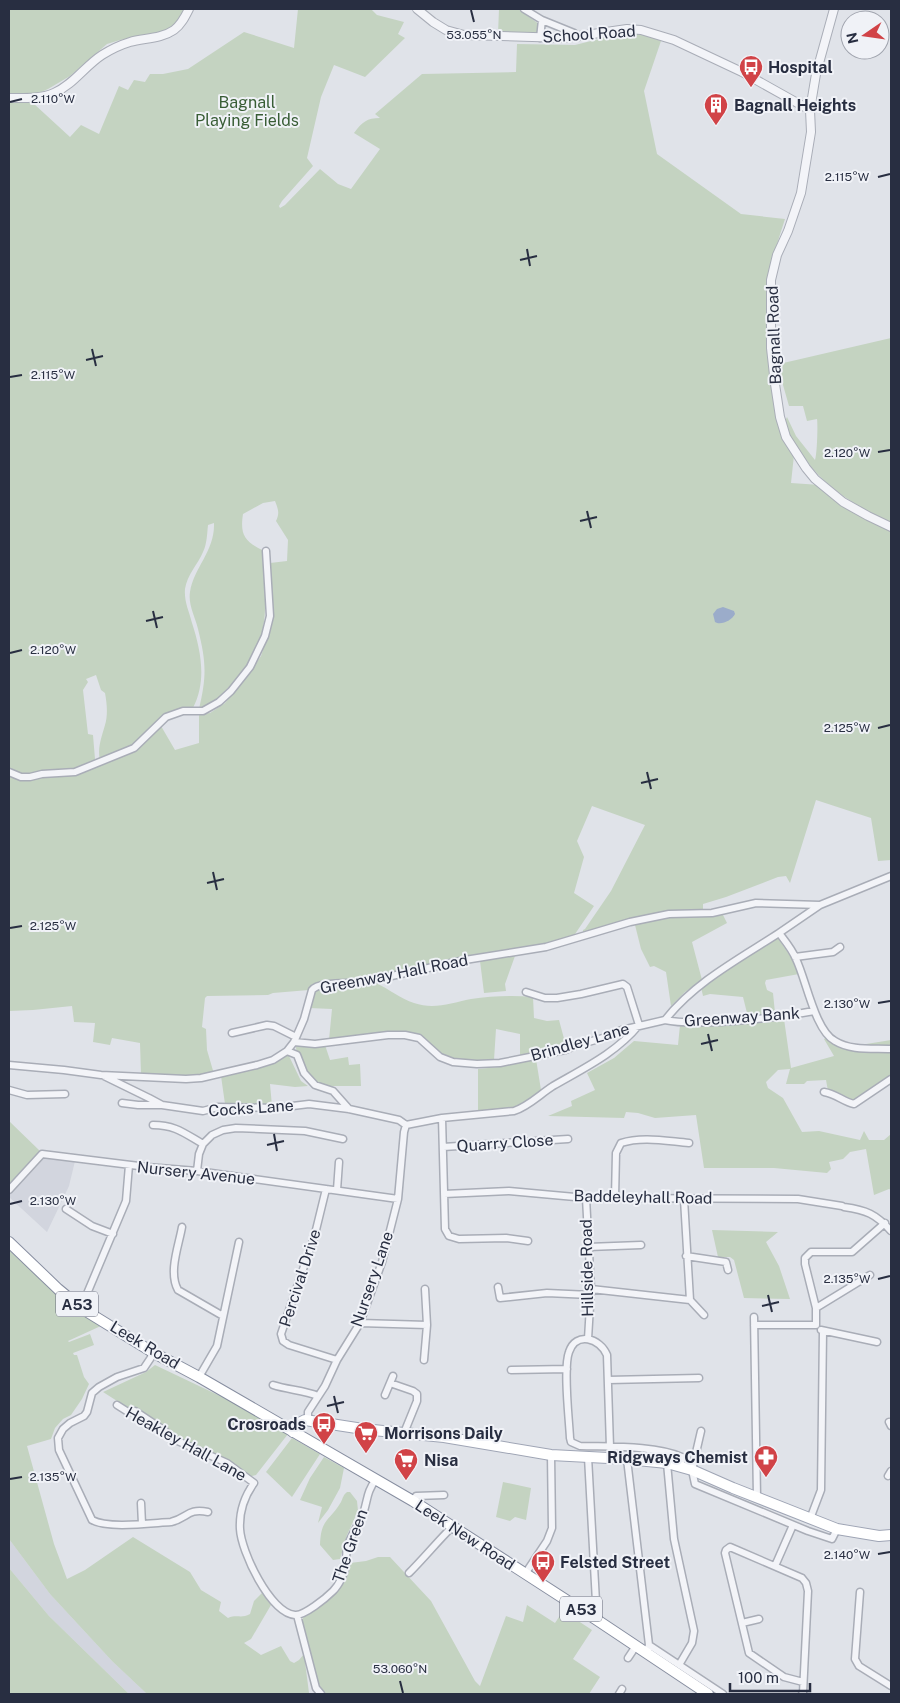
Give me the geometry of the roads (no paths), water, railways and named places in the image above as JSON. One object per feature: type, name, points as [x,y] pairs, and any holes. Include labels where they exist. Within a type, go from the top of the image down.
[{"type":"main road","name":"Leek Road","points":[[9,1242],[58,1289],[81,1308],[154,1353],[200,1377],[293,1432]]},
{"type":"main road","points":[[293,1432],[299,1423],[305,1420],[444,1437],[551,1455],[584,1453],[667,1463],[692,1470],[810,1519],[837,1528],[878,1536],[891,1535]]},
{"type":"main road","points":[[304,1438],[310,1421]]},
{"type":"main road","name":"Leek New Road","points":[[293,1432],[413,1501],[636,1646],[647,1649],[708,1694]]},
{"type":"street","points":[[9,98],[45,96],[55,93],[65,87],[102,55],[130,42],[162,36],[174,30],[184,20],[189,9]]},
{"type":"street","name":"School Road","points":[[417,9],[432,22],[446,30],[474,36],[578,37],[627,29],[641,30],[674,40],[742,72],[810,110]]},
{"type":"street","points":[[524,9],[542,20],[574,33],[578,37]]},
{"type":"street","name":"Bagnall Road","points":[[834,9],[816,74],[810,110],[811,132],[802,194],[777,255],[772,280],[771,348],[780,417],[786,437],[796,455],[816,479],[843,502],[891,526]]},
{"type":"street","points":[[540,38],[542,20]]},
{"type":"street","points":[[9,772],[21,777],[30,777],[42,774],[75,772],[134,748],[166,717],[183,711],[203,711],[219,702],[231,691],[250,667],[265,636],[270,616],[266,551]]},
{"type":"street","points":[[820,904],[891,876]]},
{"type":"street","name":"Greenway Hall Road","points":[[9,1065],[101,1075],[201,1078],[273,1060],[287,1051],[304,1019],[312,990],[320,985],[364,982],[465,960],[546,946],[630,922],[669,914],[712,913],[756,903],[820,904]]},
{"type":"street","name":"Greenway Bank","points":[[814,1011],[782,1017],[726,1021],[678,1023],[665,1020],[675,1007],[704,981],[820,904]]},
{"type":"street","points":[[779,933],[795,957],[814,1011],[831,1039],[845,1046],[891,1049]]},
{"type":"street","points":[[795,957],[833,952],[840,947]]},
{"type":"street","points":[[406,1125],[442,1118],[514,1111],[525,1107],[552,1087],[607,1055],[628,1038],[639,1025],[627,987],[623,984],[556,998],[545,998],[526,992]]},
{"type":"street","name":"Brindley Lane","points":[[295,1039],[315,1044],[388,1035],[405,1035],[419,1038],[440,1057],[453,1062],[492,1063],[524,1059],[565,1050],[639,1025],[665,1020]]},
{"type":"street","points":[[237,1034],[267,1025],[274,1026],[295,1039]]},
{"type":"street","points":[[287,1051],[297,1055],[304,1073],[315,1085],[333,1091],[349,1109]]},
{"type":"street","name":"Cocks Lane","points":[[101,1075],[162,1105],[203,1111],[230,1106],[276,1108],[309,1104],[349,1109],[399,1120],[406,1125]]},
{"type":"street","points":[[824,1092],[834,1094],[854,1104],[891,1079]]},
{"type":"street","points":[[9,1090],[27,1095],[65,1094]]},
{"type":"street","points":[[122,1103],[138,1106],[162,1105]]},
{"type":"street","points":[[442,1118],[445,1229],[449,1236],[459,1239],[506,1238],[528,1241]]},
{"type":"street","points":[[152,1125],[166,1125],[176,1128],[203,1144]]},
{"type":"street","name":"Nursery Lane","points":[[310,1421],[308,1412],[360,1323],[382,1262],[398,1199],[406,1125]]},
{"type":"street","points":[[197,1171],[199,1154],[203,1144],[212,1135],[223,1130],[236,1128],[305,1131],[339,1138],[338,1129]]},
{"type":"street","name":"Quarry Close","points":[[443,1147],[568,1139]]},
{"type":"street","points":[[615,1198],[616,1153],[621,1143],[646,1140],[689,1143]]},
{"type":"street","name":"Nursery Avenue","points":[[9,1190],[42,1154],[197,1171],[398,1199]]},
{"type":"street","points":[[337,1190],[339,1162]]},
{"type":"street","points":[[81,1308],[126,1201],[129,1165]]},
{"type":"street","name":"Percival Drive","points":[[326,1189],[315,1234],[281,1334],[283,1341],[289,1345],[337,1360]]},
{"type":"street","name":"Baddeleyhall Road","points":[[444,1194],[508,1191],[586,1198],[798,1199],[859,1209],[874,1214],[891,1230]]},
{"type":"street","name":"Hillside Road","points":[[586,1198],[590,1292],[588,1339]]},
{"type":"street","points":[[684,1198],[690,1300],[704,1315]]},
{"type":"street","points":[[66,1209],[92,1226],[113,1234]]},
{"type":"street","points":[[876,1342],[819,1329],[816,1325],[816,1308],[805,1258],[808,1253],[852,1252],[885,1223]]},
{"type":"street","points":[[182,1227],[173,1271],[175,1285],[178,1290],[223,1316]]},
{"type":"street","points":[[200,1377],[217,1346],[239,1242]]},
{"type":"street","points":[[588,1247],[642,1245]]},
{"type":"street","points":[[686,1256],[726,1262],[728,1270]]},
{"type":"street","points":[[816,1308],[870,1275]]},
{"type":"street","points":[[498,1287],[500,1298],[548,1293],[590,1292],[690,1300]]},
{"type":"street","points":[[424,1360],[427,1324],[425,1289]]},
{"type":"street","points":[[754,1317],[757,1497]]},
{"type":"street","points":[[360,1323],[427,1324]]},
{"type":"street","points":[[754,1325],[816,1325]]},
{"type":"street","points":[[810,1519],[821,1490],[823,1331]]},
{"type":"street","points":[[597,1620],[584,1453],[571,1442],[570,1438],[567,1369],[569,1351],[576,1342],[588,1339],[596,1341],[607,1355],[610,1447]]},
{"type":"street","points":[[154,1353],[144,1368],[117,1377],[98,1387],[92,1393],[87,1412],[84,1416],[70,1423],[58,1438],[59,1450],[92,1520],[97,1523],[142,1524],[177,1521],[197,1510],[208,1512]]},
{"type":"street","points":[[511,1370],[567,1369]]},
{"type":"street","points":[[608,1380],[699,1378]]},
{"type":"street","points":[[384,1394],[391,1380],[417,1394],[417,1400],[404,1433]]},
{"type":"street","points":[[273,1385],[289,1390],[308,1392],[318,1396]]},
{"type":"street","name":"Heakley Hall Lane","points":[[117,1405],[128,1412],[135,1411],[165,1431],[173,1439],[227,1463],[254,1483],[245,1494],[241,1510],[240,1529],[243,1547],[266,1593],[277,1606],[297,1616]]},
{"type":"street","points":[[701,1430],[692,1470],[695,1484],[832,1540],[837,1528]]},
{"type":"street","points":[[584,1453],[610,1447],[651,1450],[676,1454],[682,1457],[680,1466]]},
{"type":"street","points":[[525,1574],[547,1541],[552,1528],[551,1455]]},
{"type":"street","points":[[627,1458],[647,1649]]},
{"type":"street","points":[[667,1463],[674,1539],[694,1631],[692,1643],[679,1665]]},
{"type":"street","name":"The Green","points":[[297,1616],[326,1598],[334,1591],[341,1579],[346,1566],[347,1548],[364,1512],[367,1493],[376,1479]]},
{"type":"street","points":[[413,1501],[416,1496],[444,1495]]},
{"type":"street","points":[[141,1503],[142,1524]]},
{"type":"street","points":[[775,1566],[793,1525]]},
{"type":"street","points":[[410,1569],[452,1527]]},
{"type":"street","points":[[802,1694],[803,1682],[808,1591],[806,1583],[802,1578],[730,1547],[725,1553],[749,1653],[784,1677],[803,1682]]},
{"type":"street","points":[[860,1592],[855,1659],[859,1666],[891,1686]]},
{"type":"street","points":[[297,1616],[316,1688],[321,1694]]},
{"type":"street","points":[[742,1623],[760,1619]]},
{"type":"street","points":[[628,1658],[636,1646]]},
{"type":"street","name":"Leek New Road","points":[[647,1649],[679,1665],[723,1694]]},
{"type":"water","points":[[723,607],[734,611],[735,614],[726,622],[717,623],[713,614],[717,609]]},
{"type":"place","name":"Hospital","points":[[751,88]]},
{"type":"place","name":"Bagnall Heights","points":[[716,126]]},
{"type":"place","name":"Crosroads","points":[[324,1445]]},
{"type":"place","name":"Morrisons Daily","points":[[366,1454]]},
{"type":"place","name":"Ridgways Chemist","points":[[766,1478]]},
{"type":"place","name":"Nisa","points":[[406,1481]]},
{"type":"place","name":"Felsted Street","points":[[543,1583]]},
{"type":"park label","name":"Bagnall Playing Fields","points":[[247,111]]}]
